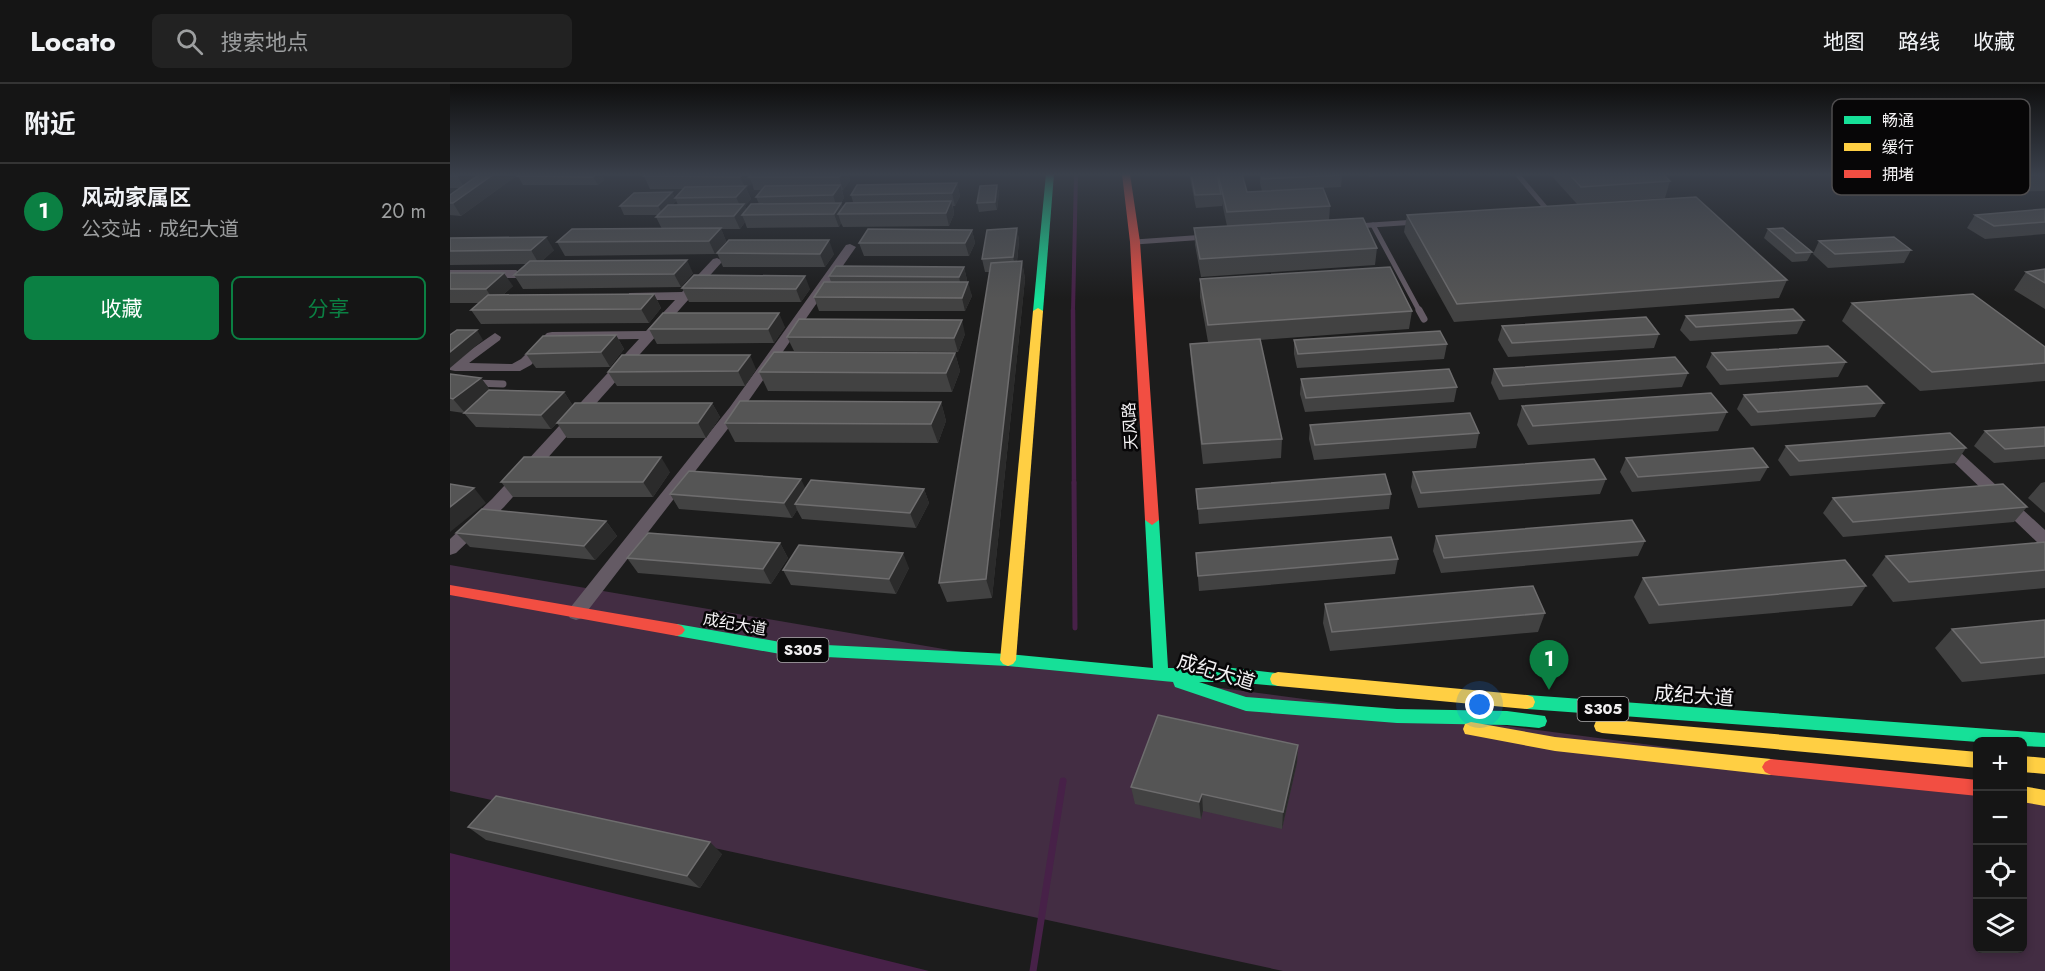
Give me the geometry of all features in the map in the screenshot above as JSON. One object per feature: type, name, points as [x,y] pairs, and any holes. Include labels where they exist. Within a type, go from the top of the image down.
[{"type":"main road","points":[[1008,660],[1046,215]]},
{"type":"main road","name":"天风路","points":[[1131,215],[1135,242],[1161,675]]},
{"type":"main road","name":"成纪大道","points":[[450,590],[786,649],[1008,660],[1161,675],[1233,675],[1605,709],[2045,740]]},
{"type":"main road","name":"成纪大道","points":[[1161,675],[1246,704],[1397,716],[1507,718],[1554,722]]},
{"type":"main road","points":[[1397,716],[1555,744],[1728,764],[1973,788]]},
{"type":"main road","points":[[1590,725],[1973,759]]},
{"type":"main road","points":[[2027,764],[2045,765]]},
{"type":"main road","points":[[2027,795],[2045,798]]},
{"type":"street","points":[[576,613],[735,410],[850,247]]},
{"type":"street","points":[[450,549],[498,503],[717,261]]},
{"type":"street","points":[[450,274],[516,274]]},
{"type":"street","points":[[614,296],[686,296]]},
{"type":"street","points":[[495,337],[455,367],[515,368],[526,362],[552,336],[650,335]]},
{"type":"street","points":[[1938,439],[2045,540]]},
{"type":"lane","points":[[1349,227],[1420,222]]},
{"type":"lane","points":[[1373,225],[1424,319]]},
{"type":"lane","points":[[1135,242],[1218,236]]},
{"type":"lane","points":[[460,383],[503,384]]},
{"type":"shaded area","points":[[450,565],[1008,660],[1973,787],[1973,953],[2027,953],[2027,795],[2045,797],[2045,971],[1283,971],[450,791]]},
{"type":"shaded area","points":[[450,853],[929,971],[450,971]]},
{"type":"building","points":[[658,215],[735,215],[734,216],[656,217]]},
{"type":"building","points":[[1407,215],[1716,215],[1787,280],[1457,304]]},
{"type":"building","points":[[1976,215],[2045,215],[2045,222],[1994,226]]},
{"type":"building","points":[[1363,218],[1377,248],[1200,259],[1194,228]]},
{"type":"building","points":[[721,228],[709,241],[557,242],[572,229]]},
{"type":"building","points":[[1017,228],[1013,257],[982,259],[987,230]]},
{"type":"building","points":[[1783,228],[1812,252],[1796,253],[1768,229]]},
{"type":"building","points":[[868,229],[972,230],[965,243],[859,243]]},
{"type":"building","points":[[546,237],[531,250],[450,251],[450,238]]},
{"type":"building","points":[[1894,237],[1911,250],[1835,254],[1819,241]]},
{"type":"building","points":[[729,240],[829,240],[820,254],[717,253]]},
{"type":"building","points":[[687,260],[674,274],[514,275],[530,261]]},
{"type":"building","points":[[1022,261],[986,579],[939,583],[991,263]]},
{"type":"building","points":[[836,266],[964,267],[959,277],[829,276]]},
{"type":"building","points":[[1390,267],[1412,311],[1208,325],[1200,279]]},
{"type":"building","points":[[2045,269],[2045,283],[2026,272]]},
{"type":"building","points":[[450,273],[504,273],[486,289],[450,289]]},
{"type":"building","points":[[694,275],[805,276],[796,289],[682,288]]},
{"type":"building","points":[[824,282],[968,282],[962,298],[814,297]]},
{"type":"building","points":[[654,294],[641,309],[471,310],[488,295]]},
{"type":"building","points":[[1973,294],[2045,347],[2045,363],[1932,372],[1852,303]]},
{"type":"building","points":[[1793,309],[1804,320],[1696,327],[1686,316]]},
{"type":"building","points":[[663,313],[779,313],[768,329],[649,329]]},
{"type":"building","points":[[1646,317],[1659,334],[1512,343],[1502,326]]},
{"type":"building","points":[[799,319],[962,320],[954,338],[787,337]]},
{"type":"building","points":[[457,330],[477,330],[450,352],[450,335]]},
{"type":"building","points":[[1440,331],[1447,344],[1298,354],[1294,340]]},
{"type":"building","points":[[616,335],[601,352],[526,354],[543,336]]},
{"type":"building","points":[[1260,339],[1282,439],[1202,444],[1190,344]]},
{"type":"building","points":[[1828,346],[1846,362],[1727,370],[1712,353]]},
{"type":"building","points":[[774,352],[955,353],[946,373],[759,372]]},
{"type":"building","points":[[622,355],[750,355],[738,371],[608,372]]},
{"type":"building","points":[[1675,357],[1688,373],[1503,386],[1494,369]]},
{"type":"building","points":[[1449,369],[1457,387],[1306,398],[1301,379]]},
{"type":"building","points":[[450,374],[481,378],[453,399],[450,398]]},
{"type":"building","points":[[1867,386],[1884,403],[1758,412],[1744,395]]},
{"type":"building","points":[[489,390],[564,392],[541,415],[464,413]]},
{"type":"building","points":[[1711,393],[1727,412],[1533,426],[1522,406]]},
{"type":"building","points":[[740,401],[941,402],[931,424],[725,423]]},
{"type":"building","points":[[575,403],[712,403],[698,423],[557,423]]},
{"type":"building","points":[[1470,413],[1479,433],[1315,445],[1310,425]]},
{"type":"building","points":[[2045,427],[2045,446],[2005,449],[1985,431]]},
{"type":"building","points":[[1950,433],[1966,448],[1799,461],[1786,446]]},
{"type":"building","points":[[1753,448],[1768,467],[1638,477],[1626,458]]},
{"type":"building","points":[[524,457],[661,457],[643,482],[501,482]]},
{"type":"building","points":[[1594,459],[1606,479],[1421,493],[1413,472]]},
{"type":"building","points":[[689,471],[801,479],[784,503],[670,494]]},
{"type":"building","points":[[1385,474],[1391,494],[1198,509],[1196,489]]},
{"type":"building","points":[[811,480],[924,489],[910,513],[795,504]]},
{"type":"building","points":[[450,484],[474,488],[450,507]]},
{"type":"building","points":[[2003,484],[2027,507],[1853,522],[1833,498]]},
{"type":"building","points":[[482,509],[606,521],[584,546],[456,533]]},
{"type":"building","points":[[1632,520],[1645,541],[1444,558],[1436,536]]},
{"type":"building","points":[[648,533],[780,543],[763,569],[627,558]]},
{"type":"building","points":[[1391,537],[1398,559],[1198,576],[1196,553]]},
{"type":"building","points":[[2045,542],[2045,570],[1909,582],[1886,556]]},
{"type":"building","points":[[799,545],[903,553],[889,579],[783,570]]},
{"type":"building","points":[[1845,560],[1866,586],[1659,605],[1643,578]]},
{"type":"building","points":[[1533,586],[1545,613],[1332,632],[1325,604]]},
{"type":"building","points":[[2045,620],[2045,657],[1981,663],[1952,629]]},
{"type":"building","points":[[1158,715],[1298,745],[1283,812],[1202,794],[1199,802],[1131,787]]},
{"type":"building","points":[[496,796],[710,842],[687,876],[468,827]]},
{"type":"waterway","points":[[1073,312],[1075,215]]},
{"type":"waterway","points":[[1073,312],[1074,484]]},
{"type":"waterway","points":[[1074,482],[1075,628]]},
{"type":"waterway","points":[[1033,971],[1063,781]]},
{"type":"traffic: fast","points":[[1038,311],[1046,215]]},
{"type":"traffic: fast","points":[[1152,520],[1161,675]]},
{"type":"traffic: fast","points":[[677,630],[786,649],[1008,660],[1161,675],[1233,675],[1278,679]]},
{"type":"traffic: fast","points":[[1181,682],[1246,704],[1397,716],[1507,718],[1539,721]]},
{"type":"traffic: fast","points":[[1527,702],[2045,740]]},
{"type":"traffic: slow","points":[[1008,660],[1038,311]]},
{"type":"traffic: slow","points":[[1278,679],[1527,702]]},
{"type":"traffic: slow","points":[[1602,726],[1973,760]]},
{"type":"traffic: slow","points":[[1471,729],[1555,744],[1771,767]]},
{"type":"traffic: slow","points":[[2027,764],[2045,766]]},
{"type":"traffic: slow","points":[[2027,795],[2045,798]]},
{"type":"traffic: jam","points":[[1131,215],[1152,520]]},
{"type":"traffic: jam","points":[[450,590],[677,630]]},
{"type":"traffic: jam","points":[[1771,767],[1973,787]]},
{"type":"place","name":"风动家属区","points":[[1549,690]]}]
